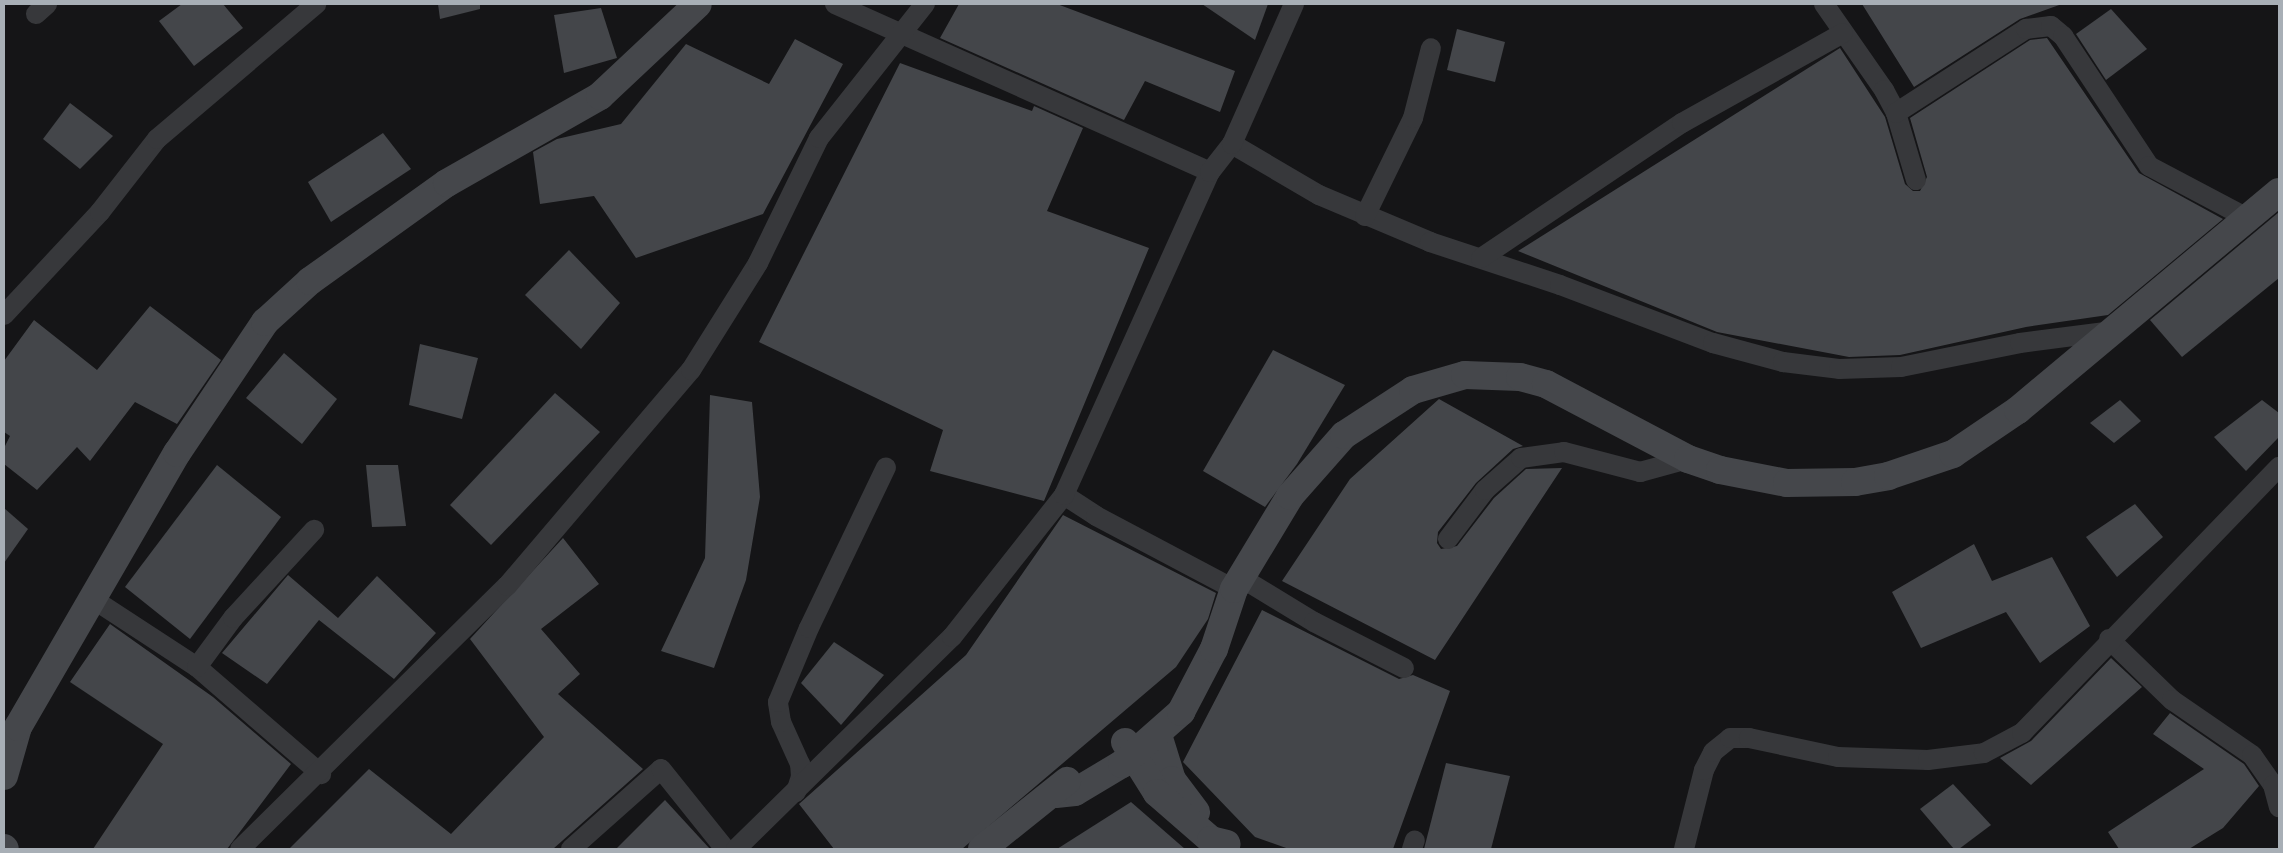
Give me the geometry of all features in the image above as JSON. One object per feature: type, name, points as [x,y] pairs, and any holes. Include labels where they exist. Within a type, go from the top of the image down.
[{"type":"street","points":[[4,316],[100,212],[157,139],[316,4]]},
{"type":"street","points":[[4,776],[18,727],[210,399],[240,364],[265,322],[310,281],[447,183],[600,96],[698,4]]},
{"type":"street","points":[[835,4],[1210,172]]},
{"type":"street","points":[[240,849],[321,774],[507,586],[691,370],[758,263],[819,138],[903,35],[925,4]]},
{"type":"street","points":[[736,849],[952,637],[1064,495],[1210,172],[1232,144],[1294,4]]},
{"type":"street","points":[[1824,4],[1896,113],[1916,180]]},
{"type":"street","points":[[1896,113],[2026,29],[2051,26],[2063,36],[2149,166],[2249,219]]},
{"type":"street","points":[[1481,258],[1682,122],[1843,33]]},
{"type":"street","points":[[1365,216],[1413,118],[1431,48]]},
{"type":"street","points":[[1232,144],[1365,216],[1713,343],[1815,367],[1900,366],[2020,343],[2117,330]]},
{"type":"street","points":[[982,849],[1056,794],[1070,779],[1158,736],[1181,712],[1189,692],[1214,649],[1237,583],[1290,496],[1344,435],[1389,403],[1438,380],[1493,374],[1546,384],[1688,459],[1736,474],[1787,483],[1855,482],[1921,467],[1981,437],[2117,330],[2279,192]]},
{"type":"street","points":[[1448,539],[1495,479],[1528,456],[1564,452],[1640,472],[1688,459]]},
{"type":"street","points":[[796,792],[801,778],[800,764],[781,722],[778,702],[809,628],[886,467]]},
{"type":"street","points":[[1684,849],[1704,770],[1713,752],[1730,738],[1749,738],[1838,757],[1877,760],[1928,760],[1984,753],[2001,748],[2043,716],[2110,639],[2279,467]]},
{"type":"street","points":[[1064,495],[1096,516],[1237,583],[1404,668]]},
{"type":"street","points":[[197,667],[233,618],[314,530]]},
{"type":"street","points":[[93,599],[197,667],[321,774]]},
{"type":"street","points":[[2110,639],[2172,700],[2252,755],[2273,785],[2279,807]]},
{"type":"street","points":[[1129,749],[1172,699],[1189,692]]},
{"type":"street","points":[[1158,736],[1167,769],[1185,801],[1221,832],[1228,846]]},
{"type":"street","points":[[1129,749],[1157,793],[1211,840],[1228,846]]},
{"type":"street","points":[[571,849],[661,770],[725,849]]},
{"type":"building","points":[[182,4],[223,4],[243,28],[194,66],[159,21]]},
{"type":"building","points":[[438,4],[480,4],[480,9],[440,19]]},
{"type":"building","points":[[959,4],[1057,4],[1235,71],[1220,112],[1145,81],[1124,120],[940,38]]},
{"type":"building","points":[[1202,4],[1268,4],[1255,40]]},
{"type":"building","points":[[1862,4],[2062,4],[2020,19],[1914,87]]},
{"type":"building","points":[[601,8],[617,58],[564,73],[554,15]]},
{"type":"building","points":[[2111,9],[2147,49],[2106,80],[2076,34]]},
{"type":"building","points":[[1457,29],[1505,42],[1495,82],[1447,70]]},
{"type":"building","points":[[2047,38],[2139,173],[2223,219],[2108,315],[2026,327],[1900,355],[1849,357],[1717,332],[1518,251],[1840,48],[1885,117],[1905,184],[1913,191],[1920,191],[1927,177],[1910,118],[2030,40]]},
{"type":"building","points":[[795,39],[843,64],[763,214],[636,258],[594,196],[540,204],[533,152],[557,139],[621,124],[686,44],[769,84]]},
{"type":"building","points":[[900,63],[1032,111],[1034,106],[1083,128],[1047,211],[1149,248],[1044,501],[930,471],[943,430],[759,342]]},
{"type":"building","points":[[70,103],[113,136],[80,169],[43,139]]},
{"type":"building","points":[[383,133],[411,169],[331,222],[308,182]]},
{"type":"building","points":[[2279,212],[2279,278],[2182,357],[2150,320]]},
{"type":"building","points":[[569,250],[620,303],[581,349],[525,295]]},
{"type":"building","points":[[150,306],[221,360],[177,424],[135,402],[90,461],[77,447],[37,490],[4,464],[4,448],[10,436],[4,432],[4,361],[34,320],[97,370]]},
{"type":"building","points":[[420,344],[478,358],[462,419],[409,405]]},
{"type":"building","points":[[1273,350],[1345,385],[1297,464],[1265,507],[1203,471]]},
{"type":"building","points":[[284,353],[337,399],[302,444],[246,398]]},
{"type":"building","points":[[555,393],[600,432],[491,545],[450,505]]},
{"type":"building","points":[[710,395],[752,402],[760,497],[746,580],[714,668],[661,651],[705,558]]},
{"type":"building","points":[[1439,399],[1523,446],[1513,449],[1476,483],[1438,532],[1437,543],[1441,549],[1457,546],[1494,498],[1526,469],[1562,468],[1435,660],[1282,581],[1350,479]]},
{"type":"building","points":[[2120,400],[2141,421],[2114,443],[2090,423]]},
{"type":"building","points":[[2262,400],[2279,413],[2279,437],[2246,471],[2214,437]]},
{"type":"building","points":[[217,465],[281,517],[190,639],[125,587]]},
{"type":"building","points":[[366,465],[398,465],[406,526],[372,527]]},
{"type":"building","points":[[2135,504],[2163,537],[2117,577],[2086,537]]},
{"type":"building","points":[[4,508],[28,529],[4,563]]},
{"type":"building","points":[[1063,515],[1216,593],[1208,619],[1176,667],[962,849],[834,849],[799,804],[966,655]]},
{"type":"building","points":[[563,538],[599,584],[541,629],[580,674],[558,694],[643,769],[553,849],[289,849],[369,769],[451,834],[544,737],[470,639]]},
{"type":"building","points":[[1974,544],[1992,581],[2052,557],[2090,626],[2040,663],[2006,612],[1921,648],[1892,592]]},
{"type":"building","points":[[288,575],[338,618],[377,576],[436,633],[394,679],[319,620],[267,684],[222,653]]},
{"type":"building","points":[[1262,610],[1399,679],[1413,675],[1450,691],[1393,849],[1289,849],[1255,837],[1183,762]]},
{"type":"building","points":[[110,624],[213,697],[291,764],[227,849],[93,849],[163,744],[70,682]]},
{"type":"building","points":[[834,642],[884,675],[841,725],[801,683]]},
{"type":"building","points":[[2111,658],[2142,687],[2031,785],[2000,758],[2031,741]]},
{"type":"building","points":[[2170,713],[2244,764],[2259,786],[2223,828],[2189,849],[2119,849],[2108,832],[2204,769],[2153,734]]},
{"type":"building","points":[[1446,763],[1510,776],[1491,849],[1424,849]]},
{"type":"building","points":[[1953,784],[1991,825],[1959,849],[1954,849],[1920,809]]},
{"type":"building","points":[[665,800],[710,849],[616,849]]},
{"type":"building","points":[[1131,802],[1185,849],[1057,849]]}]
